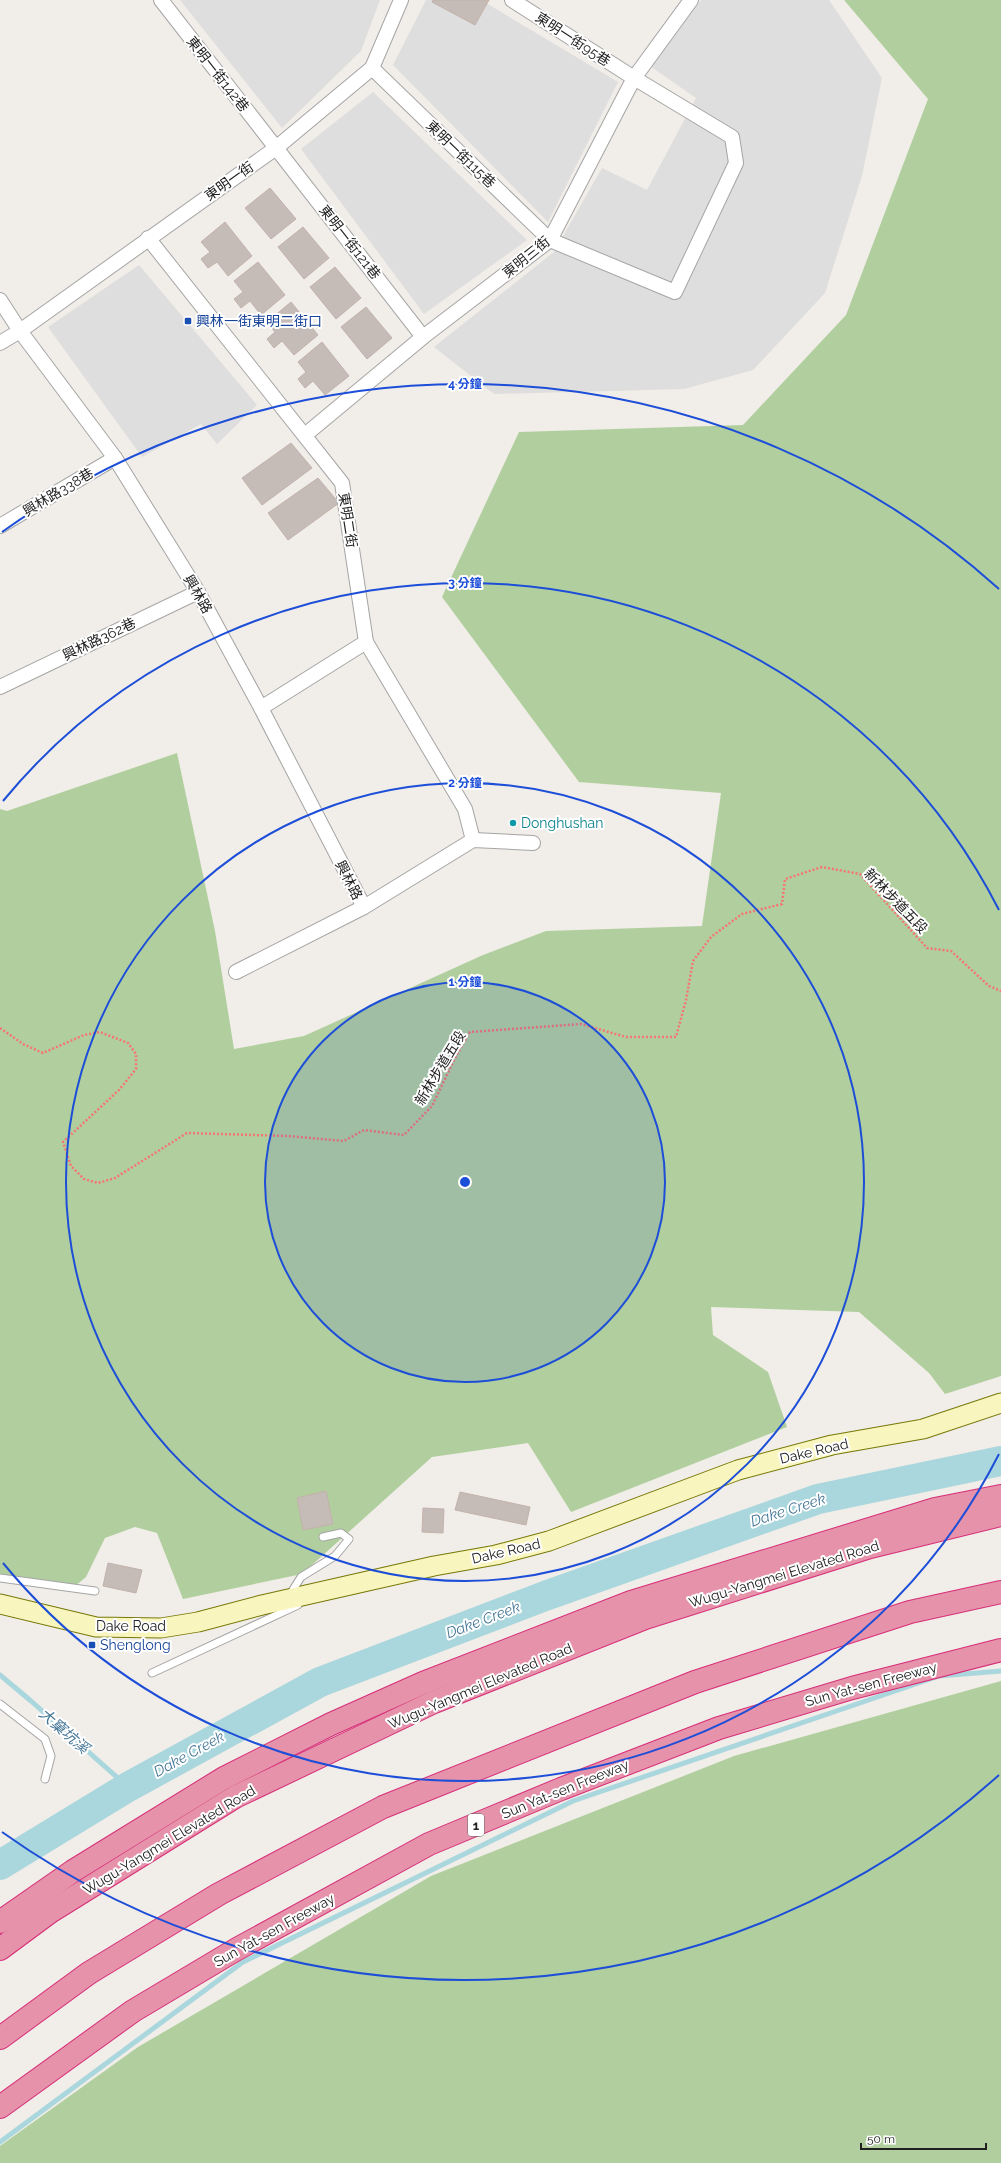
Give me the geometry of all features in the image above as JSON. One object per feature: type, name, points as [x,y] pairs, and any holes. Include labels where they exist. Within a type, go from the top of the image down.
[{"type":"highway","name":"Wugu-Yangmei Elevated Road","points":[[0,1922],[73,1871],[224,1778],[331,1724],[423,1683],[631,1602],[935,1509],[1001,1496]]},
{"type":"highway","name":"Wugu-Yangmei Elevated Road","points":[[0,1949],[50,1912],[235,1798],[434,1702],[646,1618],[870,1547],[1001,1515]]},
{"type":"highway","points":[[0,2038],[89,1973],[205,1902],[383,1807],[695,1682],[910,1612],[1001,1592]]},
{"type":"highway","name":"Sun Yat-sen Freeway","points":[[0,2107],[133,2011],[237,1949],[429,1844],[562,1789],[718,1728],[852,1688],[1001,1650]]},
{"type":"street","name":"東明一街142巷","points":[[161,0],[276,148]]},
{"type":"street","name":"東明一街","points":[[0,343],[20,331],[148,238],[276,148],[372,68],[402,0]]},
{"type":"street","name":"東明一街95巷","points":[[512,0],[634,78],[732,137],[736,163],[675,292],[550,240]]},
{"type":"street","name":"東明三街","points":[[305,435],[424,337],[550,240],[634,78],[691,0]]},
{"type":"street","name":"東明一街115巷","points":[[372,68],[550,240]]},
{"type":"street","name":"東明一街121巷","points":[[276,148],[424,337]]},
{"type":"street","name":"東明二街","points":[[148,238],[342,482],[366,642],[465,809],[473,840]]},
{"type":"street","name":"興林路","points":[[0,300],[20,331],[115,458],[198,592],[364,907]]},
{"type":"street","name":"興林路338巷","points":[[0,526],[115,458]]},
{"type":"street","name":"興林路362巷","points":[[0,687],[198,592]]},
{"type":"street","points":[[260,708],[366,642]]},
{"type":"street","points":[[236,972],[364,907],[473,840],[533,843]]},
{"type":"street","name":"Dake Road","points":[[0,1604],[96,1627],[129,1629],[161,1628],[198,1622],[286,1599],[549,1542],[738,1470],[832,1445],[923,1429],[1001,1403]]},
{"type":"lane","points":[[286,1599],[301,1577],[335,1556],[349,1539],[341,1532],[323,1537]]},
{"type":"lane","points":[[0,1578],[95,1590]]},
{"type":"lane","points":[[152,1673],[329,1590]]},
{"type":"lane","points":[[0,1704],[45,1739],[51,1756],[45,1779]]},
{"type":"path","name":"新林步道五段","points":[[0,1028],[23,1044],[43,1053],[84,1035],[100,1032],[128,1043],[136,1054],[136,1069],[120,1090],[63,1142],[71,1166],[84,1179],[98,1183],[115,1178],[187,1133],[288,1136],[344,1141],[364,1130],[404,1135],[432,1106],[455,1058],[470,1032],[581,1024],[626,1037],[676,1037],[686,1000],[693,961],[711,937],[742,914],[782,904],[785,878],[822,867],[860,874],[927,948],[951,951],[989,986],[1001,991]]},
{"type":"shaded area","points":[[180,0],[380,0],[361,51],[282,128]]},
{"type":"shaded area","points":[[426,0],[481,0],[618,82],[548,222],[393,65]]},
{"type":"shaded area","points":[[701,0],[829,0],[882,78],[862,176],[825,293],[753,370],[684,389],[494,394],[434,347],[554,252],[602,168],[647,190],[696,98],[650,66]]},
{"type":"shaded area","points":[[373,92],[527,240],[424,314],[301,149]]},
{"type":"shaded area","points":[[139,265],[257,405],[217,444],[201,424],[142,457],[48,327]]},
{"type":"green space","points":[[844,0],[1001,0],[1001,1376],[945,1394],[929,1373],[859,1312],[711,1307],[713,1335],[768,1372],[787,1427],[571,1512],[528,1443],[432,1457],[302,1574],[183,1599],[157,1533],[135,1527],[105,1538],[86,1577],[70,1590],[0,1577],[0,809],[7,811],[177,753],[215,931],[234,1049],[304,1036],[483,955],[546,931],[702,926],[721,793],[579,782],[442,597],[519,432],[743,425],[846,315],[928,99]]},
{"type":"green space","points":[[1001,1681],[1001,2163],[0,2163],[0,2146],[138,2047],[431,1876],[734,1756]]},
{"type":"building","points":[[433,0],[489,0],[475,25],[432,2]]},
{"type":"building","points":[[270,188],[296,219],[271,239],[245,208]]},
{"type":"building","points":[[225,222],[252,256],[228,276],[217,262],[208,268],[201,259],[210,252],[201,242]]},
{"type":"building","points":[[303,227],[329,258],[304,279],[278,247]]},
{"type":"building","points":[[258,262],[285,295],[261,315],[250,301],[241,308],[234,299],[243,292],[234,281]]},
{"type":"building","points":[[335,267],[361,298],[336,319],[310,287]]},
{"type":"building","points":[[291,302],[318,335],[294,355],[282,341],[274,348],[267,339],[275,332],[267,322]]},
{"type":"building","points":[[366,307],[392,338],[367,359],[341,327]]},
{"type":"building","points":[[322,342],[349,376],[325,395],[313,381],[305,388],[298,379],[306,372],[298,362]]},
{"type":"building","points":[[291,443],[312,468],[262,505],[242,478]]},
{"type":"building","points":[[318,478],[339,503],[288,540],[268,513]]},
{"type":"building","points":[[326,1491],[333,1524],[303,1530],[297,1498]]},
{"type":"building","points":[[460,1492],[530,1507],[526,1525],[455,1510]]},
{"type":"building","points":[[423,1508],[444,1509],[443,1533],[422,1532]]},
{"type":"building","points":[[108,1563],[142,1570],[136,1593],[103,1586]]},
{"type":"waterway","name":"Dake Creek","points":[[0,1865],[128,1787],[320,1682],[545,1596],[818,1499],[1001,1461]]},
{"type":"waterway","points":[[0,2142],[243,1962],[573,1801],[939,1676],[1001,1671]]},
{"type":"waterway","name":"大窠坑溪","points":[[0,1675],[128,1787]]},
{"type":"place","name":"興林一街東明二街口","points":[[188,321]]},
{"type":"place","name":"Donghushan","points":[[513,823]]},
{"type":"place","name":"Shenglong","points":[[92,1645]]}]
